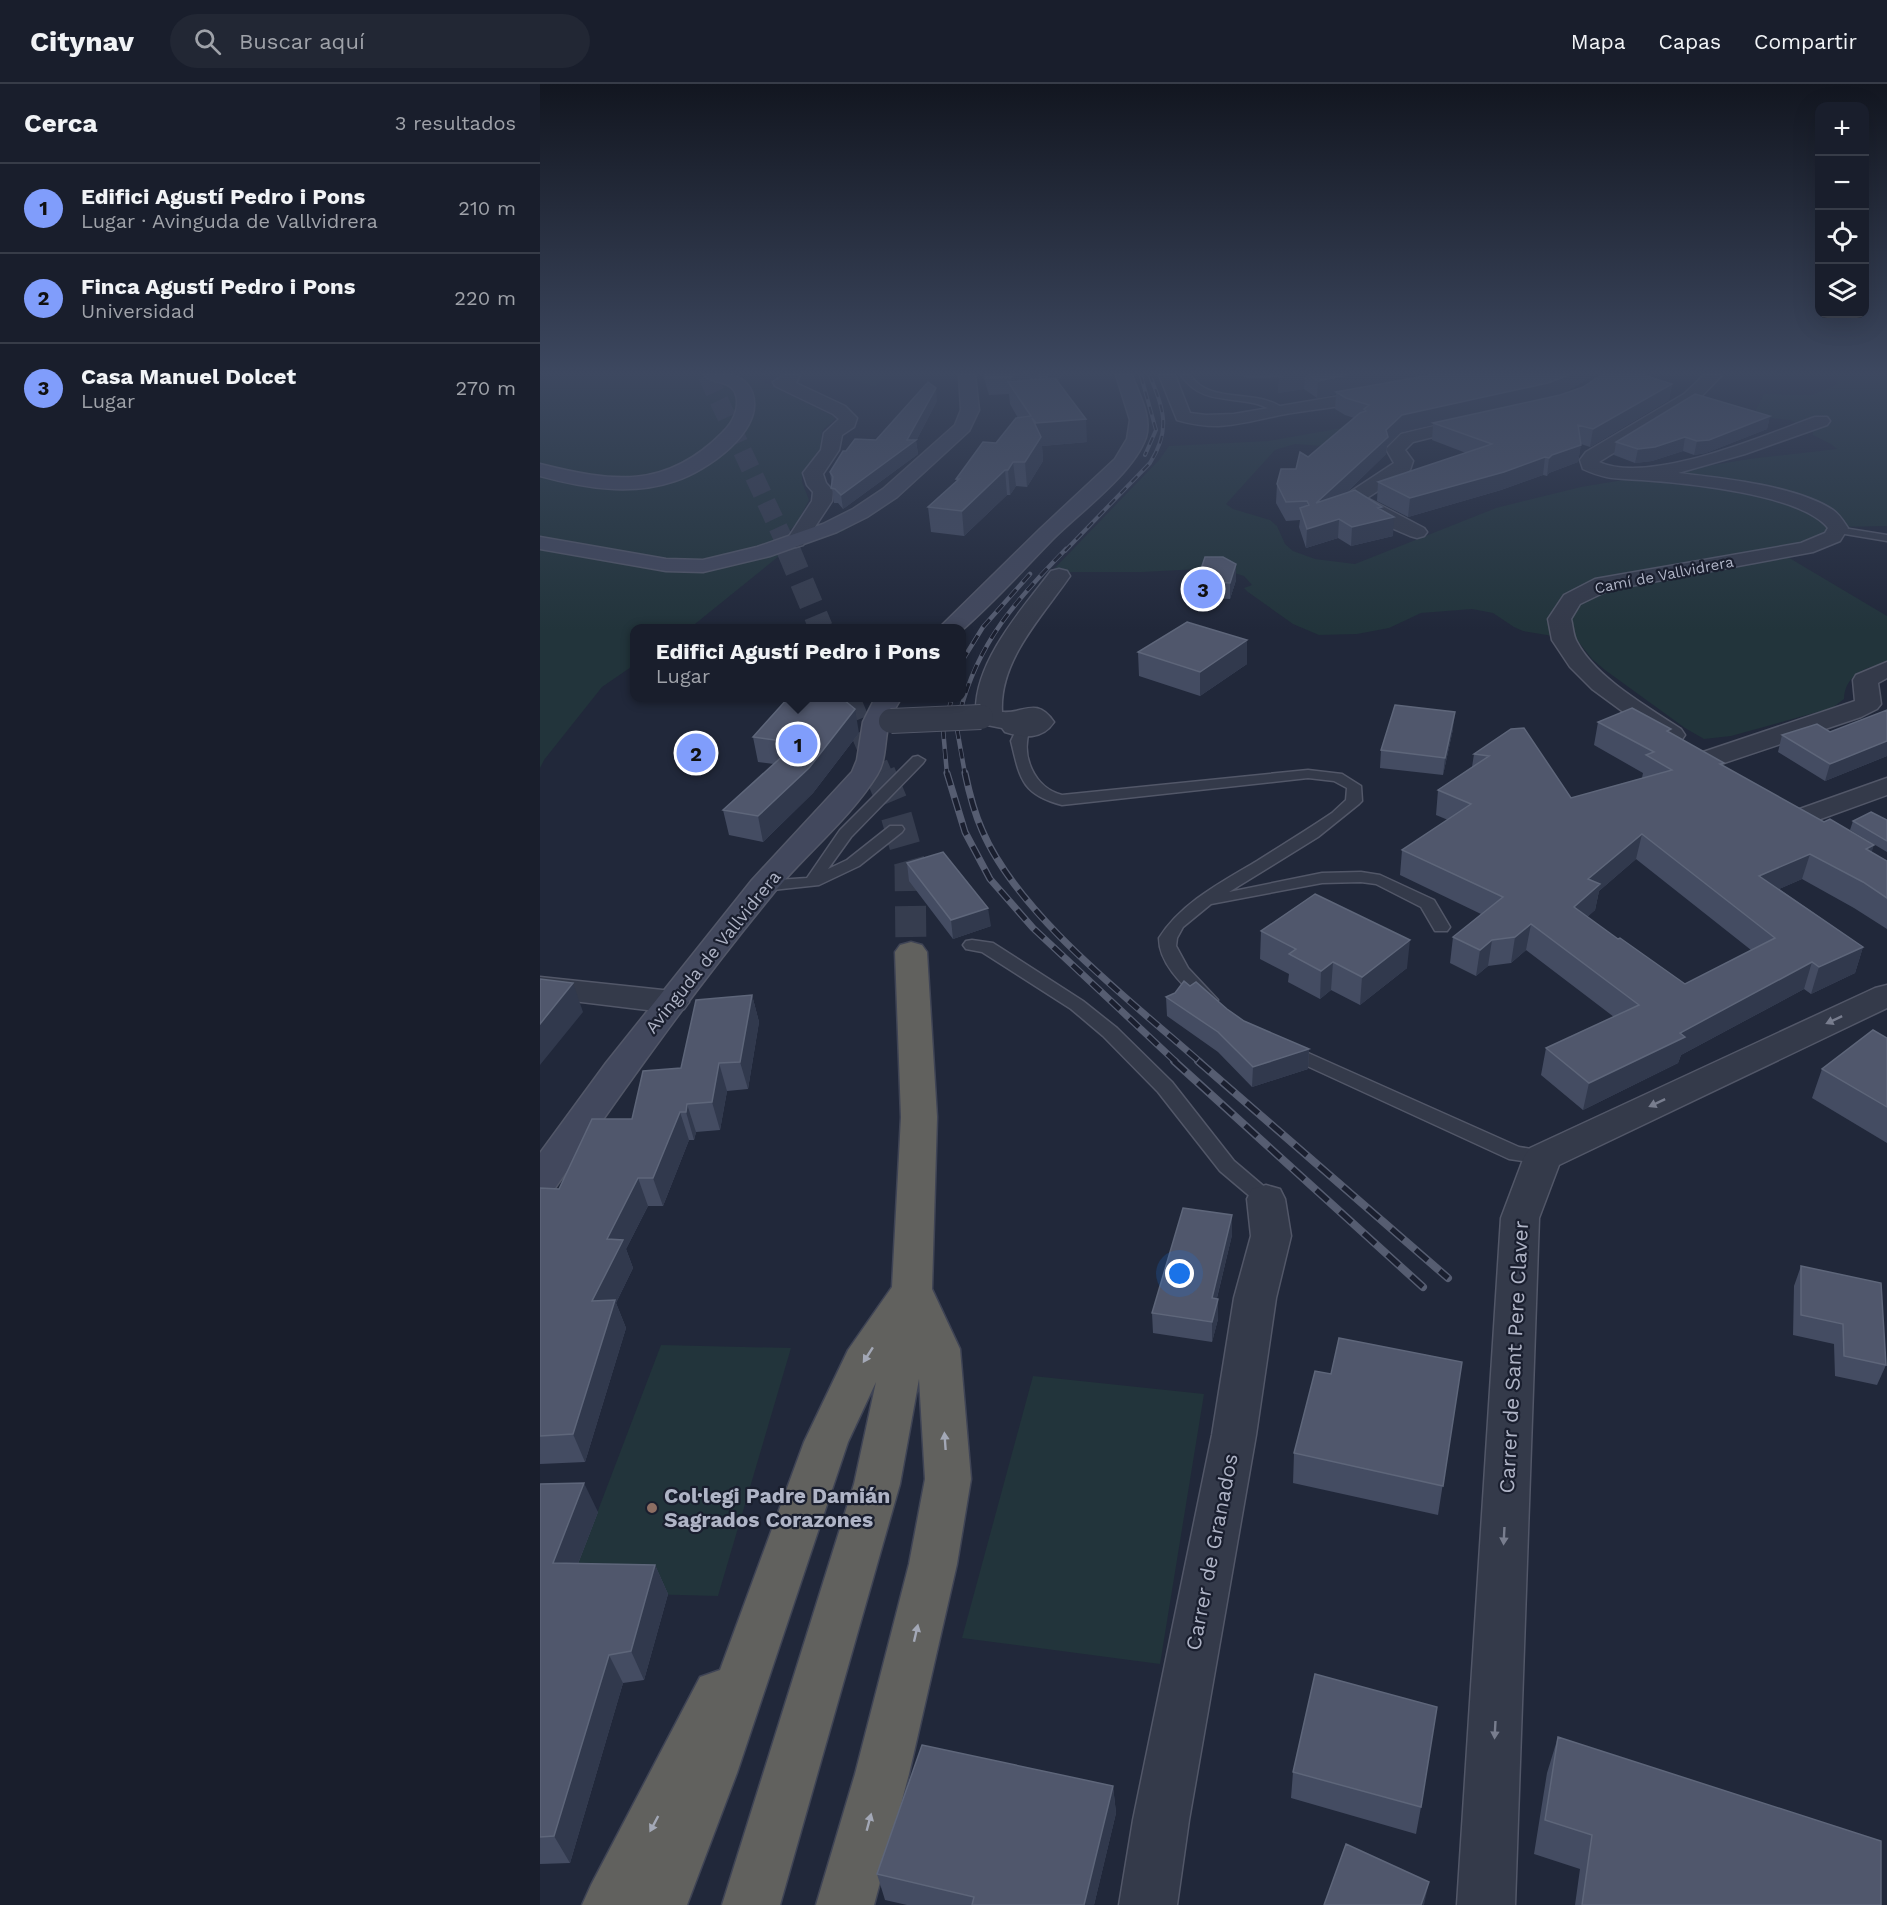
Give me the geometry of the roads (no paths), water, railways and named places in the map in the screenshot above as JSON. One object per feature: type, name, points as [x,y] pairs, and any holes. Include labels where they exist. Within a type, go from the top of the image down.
[{"type":"highway","points":[[751,1905],[877,1484],[898,1378],[912,1289],[919,1117],[911,952]]},
{"type":"highway","points":[[658,1905],[710,1773],[830,1432],[863,1362],[912,1289]]},
{"type":"highway","points":[[851,1896],[933,1564],[948,1479],[939,1349],[912,1289]]},
{"type":"highway","points":[[611,1905],[784,1565]]},
{"type":"main road","points":[[540,470],[580,481],[609,484],[661,478],[706,460]]},
{"type":"main road","points":[[540,543],[666,565],[722,564],[796,542],[860,513],[890,493],[928,460]]},
{"type":"main road","points":[[955,624],[979,603],[1047,533],[1124,460]]},
{"type":"main road","name":"Avinguda de Vallvidrera","points":[[540,1181],[618,1071],[763,886],[848,795],[865,773],[885,714]]},
{"type":"street","points":[[796,542],[822,501],[823,491],[817,485],[813,473],[823,460]]},
{"type":"street","points":[[1403,460],[1403,466],[1357,496],[1363,506],[1417,532]]},
{"type":"street","points":[[1589,460],[1592,467],[1616,475],[1638,474],[1710,460]]},
{"type":"street","points":[[1638,474],[1727,486],[1797,500],[1825,512],[1836,523],[1837,530]]},
{"type":"street","name":"Camí de Vallvidrera","points":[[1737,777],[1633,708],[1586,672],[1566,642],[1559,625],[1563,608],[1579,594],[1604,584],[1806,548],[1827,541],[1837,530]]},
{"type":"street","points":[[885,714],[1001,721],[989,693],[1000,665],[1030,614],[1059,576]]},
{"type":"street","points":[[1709,759],[1852,712],[1868,704],[1865,680],[1887,669]]},
{"type":"street","points":[[1834,836],[1794,811],[1887,786]]},
{"type":"street","points":[[540,987],[672,1002]]},
{"type":"street","points":[[1542,1157],[1887,995]]},
{"type":"street","name":"Carrer de Sant Pere Claver","points":[[1486,1905],[1520,1218],[1542,1157]]},
{"type":"street","name":"Carrer de Granados","points":[[1148,1905],[1161,1820],[1234,1435],[1255,1298],[1271,1236],[1266,1199]]},
{"type":"lane","points":[[1837,530],[1887,538]]},
{"type":"lane","points":[[1001,721],[1018,741],[1031,786],[1038,793],[1062,800],[1308,774],[1337,777],[1354,786],[1354,801],[1334,821],[1204,902],[1182,919],[1170,932],[1167,948],[1182,972],[1222,1011]]},
{"type":"lane","points":[[813,882],[819,867],[863,815],[918,760]]},
{"type":"lane","points":[[763,886],[813,882],[853,863],[896,830]]},
{"type":"lane","points":[[1204,902],[1322,878],[1362,877],[1380,880],[1428,904],[1441,927]]},
{"type":"lane","points":[[972,945],[987,947],[1077,1005],[1110,1032],[1165,1087],[1227,1166],[1266,1199]]},
{"type":"lane","points":[[1276,1044],[1516,1154],[1542,1157]]},
{"type":"tunnel","points":[[747,460],[789,551]]},
{"type":"tunnel","points":[[788,549],[819,624]]},
{"type":"tunnel","points":[[850,702],[880,774]]},
{"type":"tunnel","points":[[880,773],[893,804],[910,864],[911,952]]},
{"type":"railway","points":[[1065,551],[1152,460]]},
{"type":"railway","points":[[966,693],[977,664],[1001,623],[1031,586],[1066,549]]},
{"type":"railway","points":[[966,655],[983,627],[1030,574]]},
{"type":"railway","points":[[948,712],[951,702]]},
{"type":"railway","points":[[960,712],[963,702]]},
{"type":"railway","points":[[943,729],[947,774]]},
{"type":"railway","points":[[957,729],[965,774]]},
{"type":"railway","points":[[947,773],[965,832],[990,879],[1033,928],[1176,1062]]},
{"type":"railway","points":[[965,773],[982,830],[999,862],[1022,894],[1079,955],[1200,1062]]},
{"type":"railway","points":[[1174,1061],[1423,1287]]},
{"type":"railway","points":[[1198,1061],[1448,1278]]},
{"type":"place","name":"Casa Manuel Dolcet","points":[[1203,589]]},
{"type":"place","name":"Edifici Agustí Pedro i Pons","points":[[798,744]]},
{"type":"place","name":"Finca Agustí Pedro i Pons","points":[[696,753]]},
{"type":"place","name":"Col·legi Padre Damián Sagrados Corazones","points":[[652,1508]]}]
